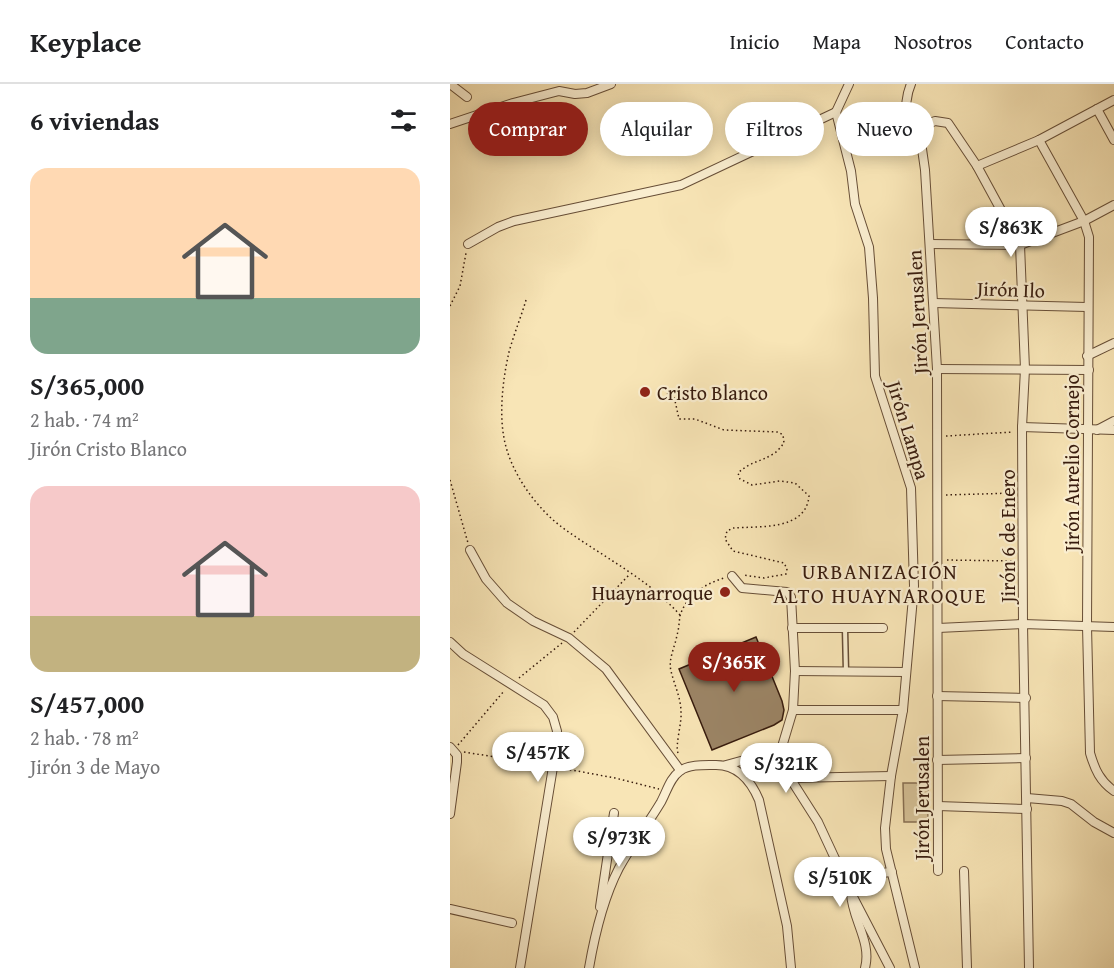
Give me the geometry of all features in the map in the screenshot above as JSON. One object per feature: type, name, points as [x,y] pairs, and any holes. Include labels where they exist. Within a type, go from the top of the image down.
[{"type":"street","points":[[450,84],[467,98]]},
{"type":"street","points":[[559,91],[565,84]]},
{"type":"street","points":[[450,124],[513,103],[559,91],[574,94],[587,93],[611,84]]},
{"type":"street","points":[[841,102],[849,84]]},
{"type":"street","name":"Jirón Jerusalen","points":[[907,102],[911,84]]},
{"type":"street","points":[[977,166],[1039,140],[1114,100]]},
{"type":"street","points":[[1097,109],[1114,140]]},
{"type":"street","points":[[468,244],[514,221],[681,185],[836,112]]},
{"type":"street","name":"Jirón 6 de Enero","points":[[934,121],[948,123],[977,166],[1020,245],[1025,369],[1023,624],[1029,968]]},
{"type":"street","name":"Jirón Aurelio Cornejo","points":[[1039,140],[1084,221],[1089,237],[1087,356],[1092,430],[1087,626],[1089,753],[1095,771],[1104,784],[1114,791]]},
{"type":"street","name":"Jirón Lampa","points":[[847,156],[855,204],[869,248],[873,298],[874,376],[911,488],[914,586],[903,710],[891,776],[885,828],[886,849],[915,968]]},
{"type":"street","name":"Jirón Jerusalen","points":[[923,156],[937,369],[938,871]]},
{"type":"street","points":[[930,244],[1020,245],[1084,221],[1114,205]]},
{"type":"street","name":"Jirón Ilo","points":[[934,303],[1087,307]]},
{"type":"street","points":[[1087,356],[1114,343]]},
{"type":"street","points":[[937,369],[1089,370]]},
{"type":"street","points":[[1092,430],[1114,421]]},
{"type":"street","points":[[1023,429],[1114,430]]},
{"type":"street","points":[[470,550],[486,579],[507,603],[533,621],[569,638],[606,669],[680,771]]},
{"type":"street","points":[[732,576],[742,588],[787,592],[791,597],[795,671],[793,710],[781,750],[790,778],[818,822],[851,893],[890,968]]},
{"type":"street","points":[[938,628],[1023,624],[1114,627]]},
{"type":"street","points":[[792,628],[883,628]]},
{"type":"street","points":[[450,642],[463,654],[544,705],[553,717],[557,731],[552,779],[520,968]]},
{"type":"street","points":[[795,671],[906,672]]},
{"type":"street","points":[[937,696],[1026,698]]},
{"type":"street","points":[[793,710],[903,710]]},
{"type":"street","points":[[450,814],[457,762],[457,755],[452,748]]},
{"type":"street","points":[[598,920],[618,869],[662,800],[671,781],[680,771],[688,767],[726,765],[781,750]]},
{"type":"street","points":[[938,760],[1026,758]]},
{"type":"street","points":[[726,765],[744,776],[754,787],[759,800],[787,926],[791,968]]},
{"type":"street","points":[[790,778],[891,776]]},
{"type":"street","points":[[1027,798],[1071,804],[1094,822],[1114,833]]},
{"type":"street","points":[[938,806],[1027,809]]},
{"type":"street","points":[[589,968],[614,813]]},
{"type":"street","points":[[964,871],[967,968]]},
{"type":"street","points":[[865,968],[867,956],[865,942],[852,909],[851,893],[862,879],[870,874],[892,872]]},
{"type":"street","points":[[450,909],[512,923]]},
{"type":"lane","points":[[845,628],[846,672]]},
{"type":"path","points":[[450,306],[460,286],[468,244]]},
{"type":"path","points":[[526,300],[509,352],[505,373],[503,412],[504,438],[509,455],[524,486],[536,505],[562,527],[653,590],[680,615]]},
{"type":"path","points":[[667,393],[674,396],[679,419],[695,419],[724,430],[778,432],[783,435],[784,443],[773,455],[756,460],[743,469],[738,473],[740,479],[752,485],[780,481],[795,483],[809,495],[808,505],[798,516],[780,525],[733,528],[727,531],[725,539],[733,552],[777,560],[784,563],[787,569],[786,574],[764,578],[736,574],[709,583],[696,591],[680,615],[677,637],[672,647],[670,670],[675,680],[681,712],[681,733],[676,748],[679,755]]},
{"type":"path","points":[[938,436],[1023,429]]},
{"type":"path","points":[[450,480],[470,550]]},
{"type":"path","points":[[938,495],[1023,492]]},
{"type":"path","points":[[938,559],[1024,561]]},
{"type":"path","points":[[452,748],[512,684],[569,638],[630,574]]},
{"type":"shaded area","points":[[903,783],[928,783],[928,822],[904,822]]},
{"type":"building","points":[[756,637],[782,701],[784,710],[782,720],[712,750],[679,669]]},
{"type":"place","name":"Cristo Blanco","points":[[645,392]]},
{"type":"place","name":"Huaynarroque","points":[[725,592]]},
{"type":"district","name":"URBANIZACIÓN ALTO HUAYNAROQUE","points":[[880,583]]}]
